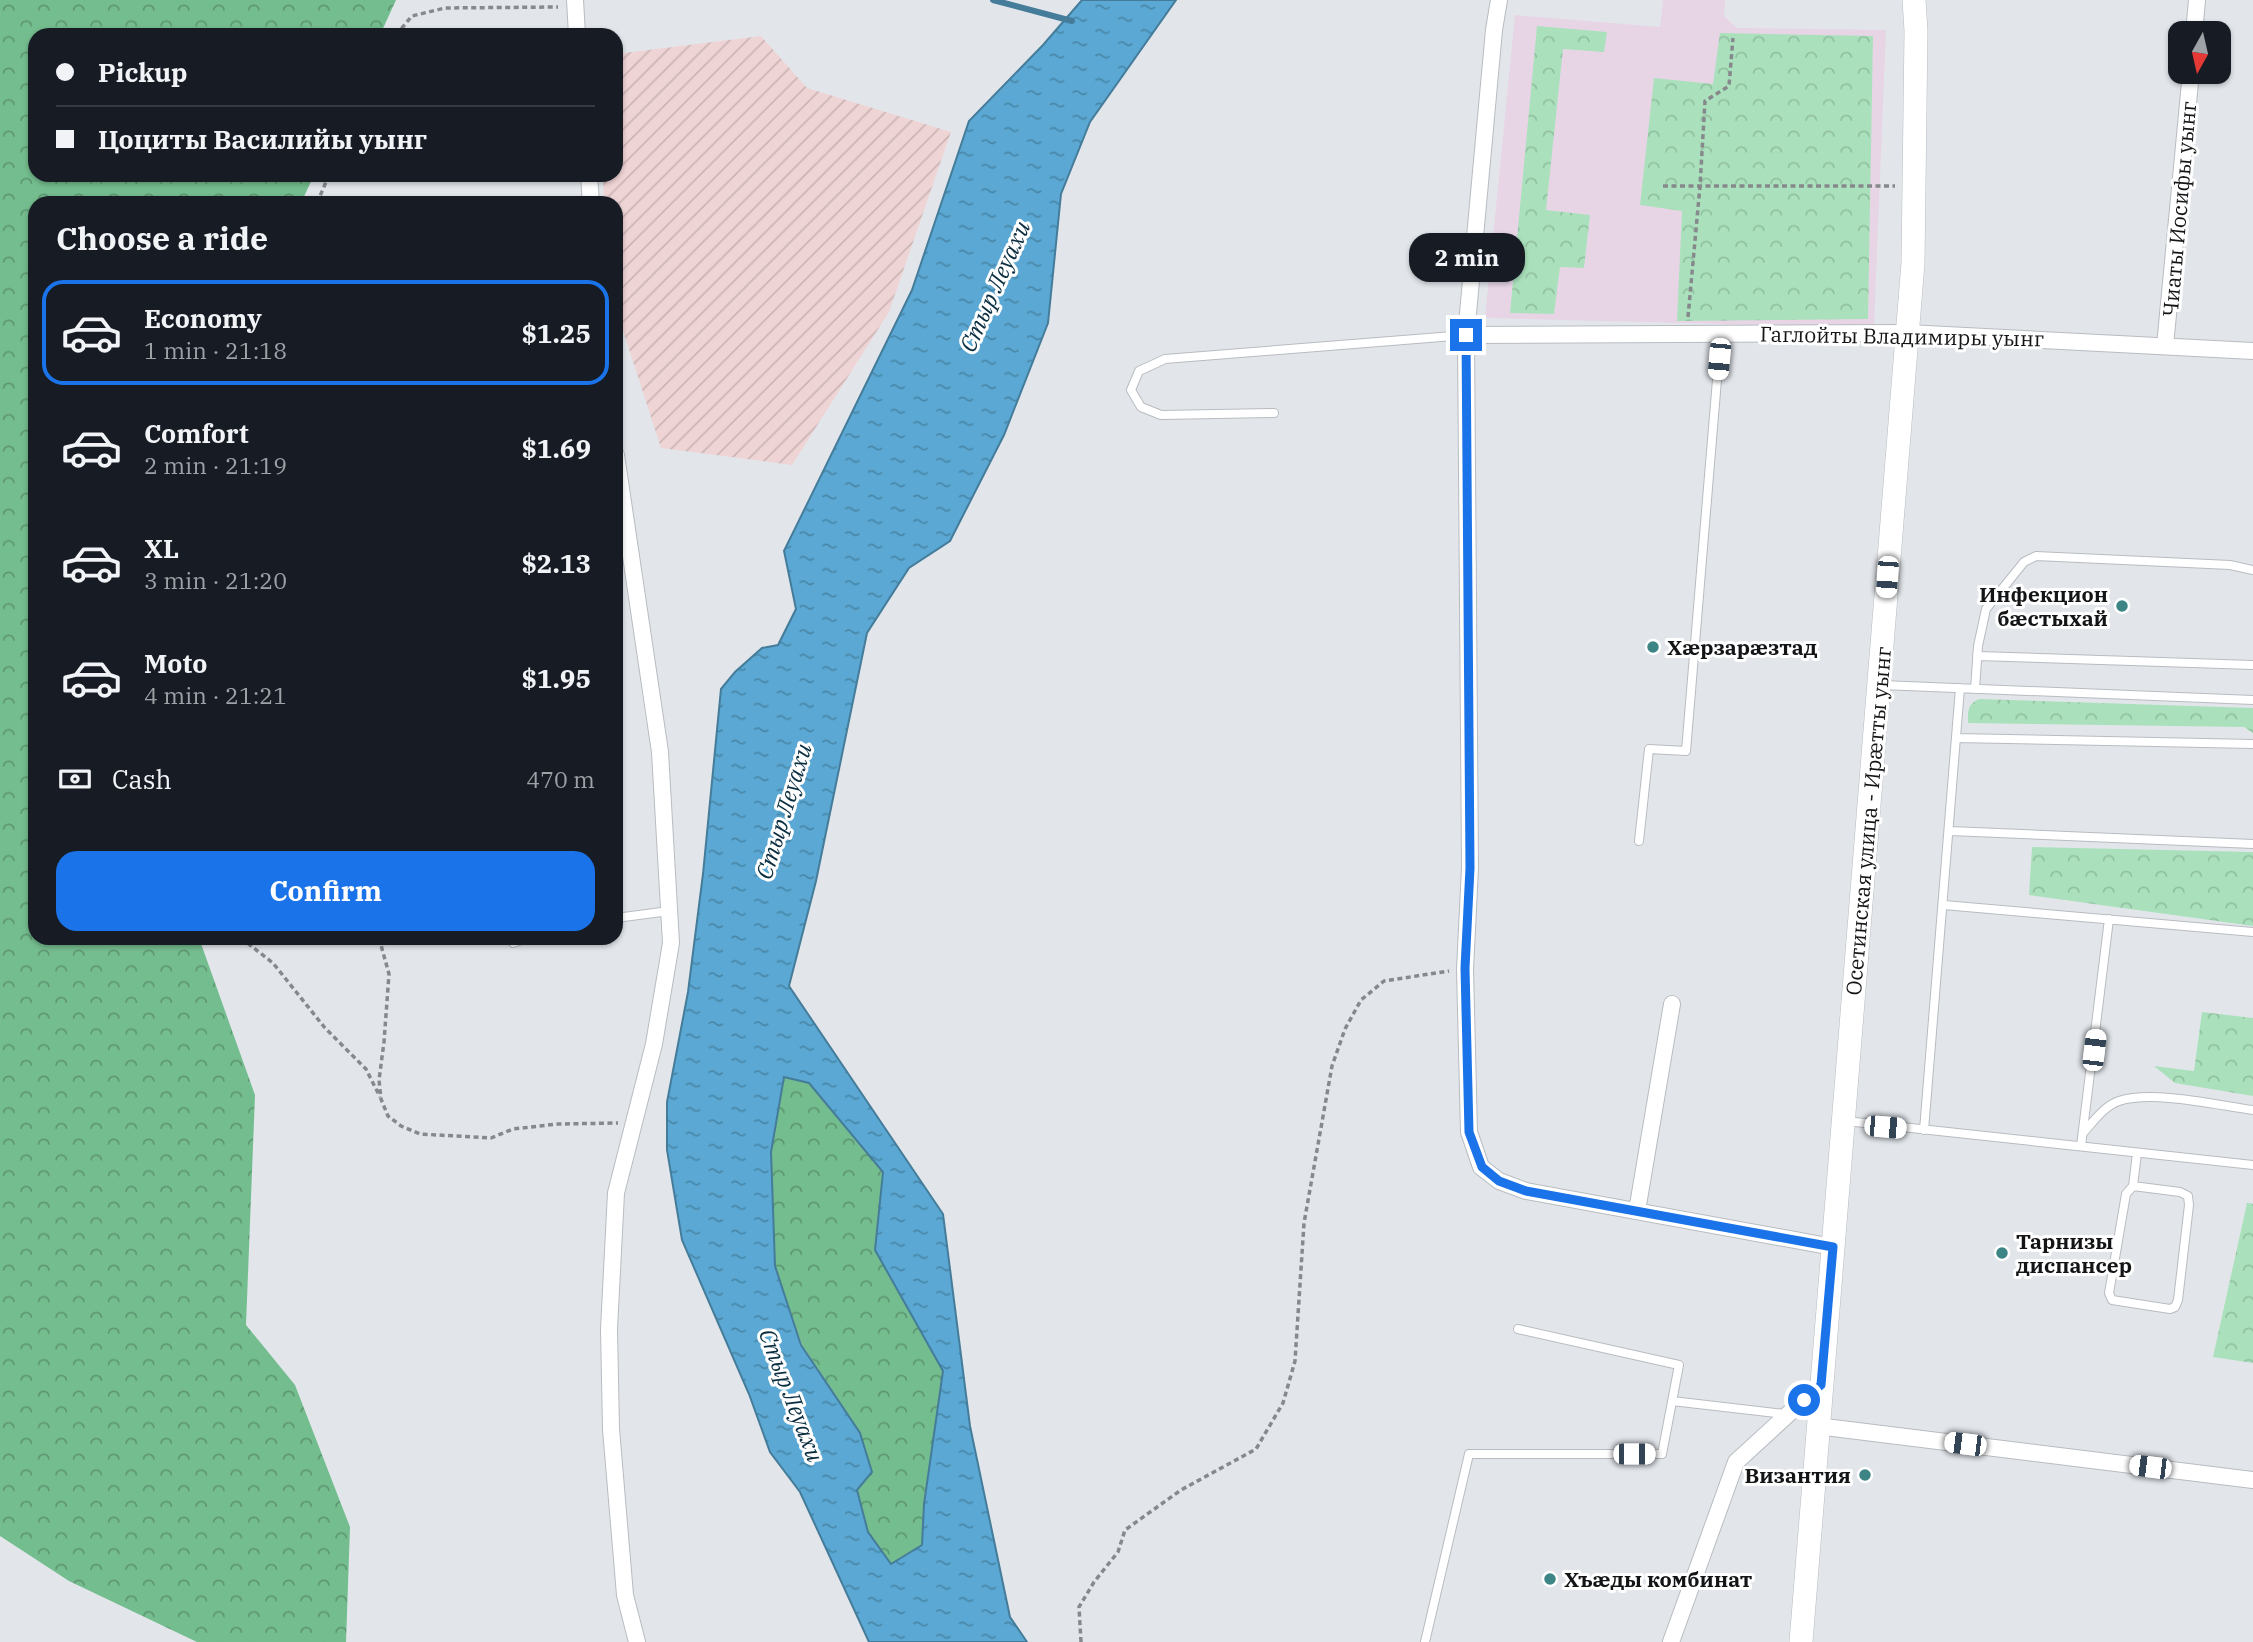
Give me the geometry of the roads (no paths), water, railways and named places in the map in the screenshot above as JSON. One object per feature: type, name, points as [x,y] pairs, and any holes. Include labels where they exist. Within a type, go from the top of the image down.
[{"type":"street","points":[[1499,0],[1466,335],[1470,868],[1465,968],[1469,1132],[1482,1167],[1499,1181],[1526,1191],[1833,1247]]},
{"type":"street","name":"Осетинская улица - Ирæтты уынг","points":[[1801,1642],[1913,263],[1916,31],[1914,0]]},
{"type":"street","points":[[2195,21],[2197,0]]},
{"type":"street","points":[[574,3],[576,28]]},
{"type":"street","name":"Чиаты Иосифы уынг","points":[[2165,346],[2190,84]]},
{"type":"street","name":"Гаглойты Владимиры уынг","points":[[1466,335],[1908,332],[2253,351]]},
{"type":"street","points":[[623,502],[660,752],[671,943],[654,1044],[616,1193],[609,1329],[611,1429],[625,1595],[636,1642]]},
{"type":"street","points":[[1637,1211],[1672,1004]]},
{"type":"street","points":[[1671,1642],[1735,1462],[1821,1385]]},
{"type":"street","points":[[1817,1426],[2253,1480]]},
{"type":"lane","points":[[1639,841],[1649,749],[1686,751],[1721,332]]},
{"type":"lane","points":[[1274,413],[1160,415],[1141,407],[1132,390],[1139,371],[1165,359],[1466,335]]},
{"type":"lane","points":[[1975,689],[1977,656],[1986,609],[2024,562],[2036,556],[2230,565],[2253,569]]},
{"type":"lane","points":[[1977,656],[2253,665]]},
{"type":"lane","points":[[1879,685],[2253,700]]},
{"type":"lane","points":[[1924,1130],[1960,688]]},
{"type":"lane","points":[[1956,737],[2253,744]]},
{"type":"lane","points":[[1950,831],[2253,844]]},
{"type":"lane","points":[[1944,905],[2253,932]]},
{"type":"lane","points":[[623,917],[669,911]]},
{"type":"lane","points":[[2081,1146],[2109,919]]},
{"type":"lane","points":[[2083,1133],[2098,1115],[2117,1102],[2146,1097],[2253,1110]]},
{"type":"lane","points":[[1843,1121],[2253,1165]]},
{"type":"lane","points":[[2133,1186],[2180,1192],[2188,1196],[2178,1300],[2175,1307],[2170,1309],[2121,1303],[2112,1300],[2109,1293],[2126,1194],[2133,1186],[2137,1153]]},
{"type":"lane","points":[[1425,1642],[1469,1454],[1661,1454],[1679,1365],[1518,1329]]},
{"type":"lane","points":[[1672,1401],[1788,1414]]},
{"type":"water","name":"Стыр Леуахи","points":[[1082,0],[1176,0],[1090,122],[1061,194],[1048,323],[1004,435],[950,541],[909,568],[867,633],[816,881],[789,986],[943,1214],[970,1426],[1010,1617],[1027,1642],[869,1642],[800,1492],[770,1452],[749,1394],[682,1240],[667,1150],[667,1102],[688,992],[703,874],[721,689],[735,672],[762,648],[778,645],[796,609],[784,551],[912,290],[969,121],[1043,45]],"holes":[[[784,1077],[809,1083],[883,1172],[875,1250],[943,1371],[924,1504],[922,1545],[891,1564],[868,1532],[857,1490],[872,1472],[860,1433],[801,1345],[775,1266],[771,1152]]]},
{"type":"waterway","points":[[993,0],[1072,21]]},
{"type":"place","name":"Инфекцион бæстыхай","points":[[2122,606]]},
{"type":"place","name":"Хæрзарæзтад","points":[[1653,647]]},
{"type":"place","name":"Тарнизы диспансер","points":[[2002,1253]]},
{"type":"place","name":"Византия","points":[[1865,1475]]},
{"type":"place","name":"Хъæды комбинат","points":[[1550,1579]]}]
